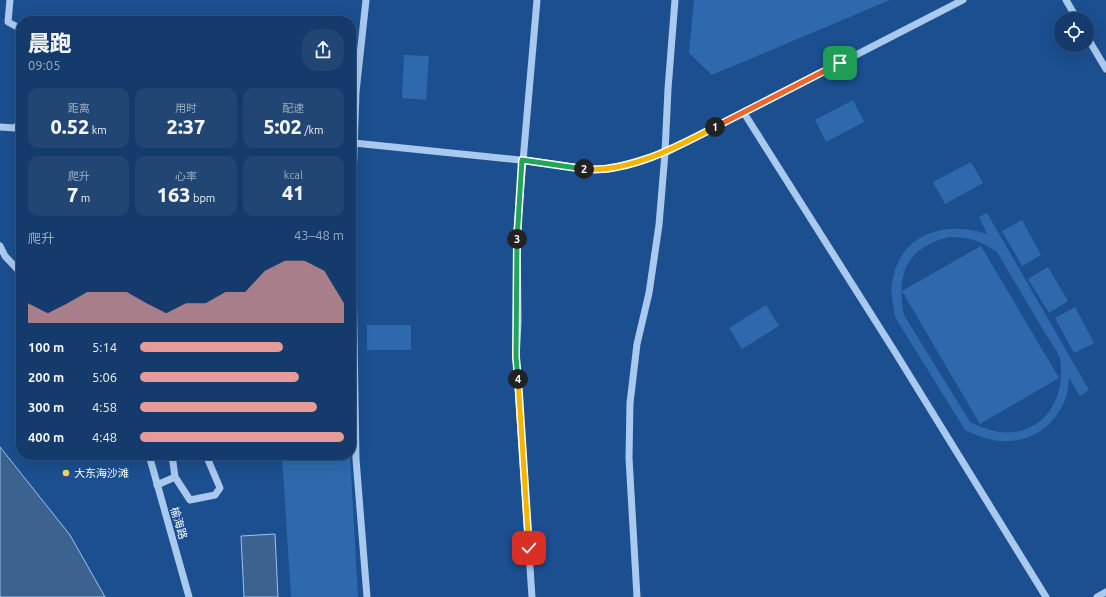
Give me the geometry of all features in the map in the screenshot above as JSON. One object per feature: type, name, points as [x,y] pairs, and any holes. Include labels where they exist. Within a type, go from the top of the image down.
[{"type":"street","points":[[10,0],[8,22],[16,26]]},
{"type":"street","points":[[356,92],[366,0]]},
{"type":"street","points":[[532,597],[516,357],[518,322],[517,230],[537,0]]},
{"type":"street","points":[[637,597],[629,458],[630,403],[637,344],[649,293],[659,225],[666,153],[668,89],[675,0]]},
{"type":"street","points":[[356,143],[522,160],[586,169],[609,169],[666,153],[963,0]]},
{"type":"street","points":[[1066,0],[1073,12]]},
{"type":"street","points":[[1094,49],[1106,70]]},
{"type":"street","points":[[744,113],[895,352],[1046,597]]},
{"type":"street","points":[[0,127],[16,127]]},
{"type":"street","points":[[0,246],[5,256],[16,268]]},
{"type":"street","points":[[356,459],[367,597]]},
{"type":"street","name":"榆海路","points":[[150,460],[189,597]]},
{"type":"street","points":[[173,460],[175,477],[190,500],[215,495],[220,488],[208,460]]},
{"type":"street","points":[[157,485],[175,477]]},
{"type":"street","points":[[1098,597],[1106,592]]},
{"type":"shaded area","points":[[694,0],[890,0],[712,75],[689,53]]},
{"type":"shaded area","points":[[404,55],[429,56],[426,100],[402,98]]},
{"type":"shaded area","points":[[853,100],[864,122],[826,142],[815,120]]},
{"type":"shaded area","points":[[971,162],[983,183],[945,204],[933,182]]},
{"type":"shaded area","points":[[987,213],[1089,390],[1080,396],[1069,378],[1065,400],[1057,414],[1047,426],[1036,434],[1023,439],[1009,441],[995,440],[980,437],[965,430],[895,317],[892,284],[896,267],[904,253],[914,242],[926,235],[940,230],[971,230],[987,234],[979,217]],"holes":[[[949,237],[974,240],[997,252],[1060,359],[1060,386],[1054,404],[1049,412],[1036,424],[1020,431],[995,431],[970,422],[904,315],[902,287],[903,275],[907,265],[923,248],[934,242]]]},
{"type":"shaded area","points":[[1022,220],[1041,255],[1022,266],[1002,231]]},
{"type":"shaded area","points":[[981,246],[1059,378],[980,424],[902,291]]},
{"type":"shaded area","points":[[1048,267],[1068,301],[1049,313],[1028,279]]},
{"type":"shaded area","points":[[766,305],[779,326],[742,349],[729,328]]},
{"type":"shaded area","points":[[1075,307],[1094,343],[1074,353],[1055,318]]},
{"type":"shaded area","points":[[367,325],[411,325],[411,350],[367,350]]},
{"type":"shaded area","points":[[0,447],[70,535],[105,597],[0,597]]},
{"type":"shaded area","points":[[282,460],[350,460],[358,597],[291,597]]},
{"type":"shaded area","points":[[275,534],[278,597],[244,597],[241,536]]},
{"type":"place","name":"大东海沙滩","points":[[66,473]]},
{"type":"route","points":[[529,548],[516,357],[518,322],[517,230],[522,160],[586,169],[609,169],[666,153],[840,63]]}]
